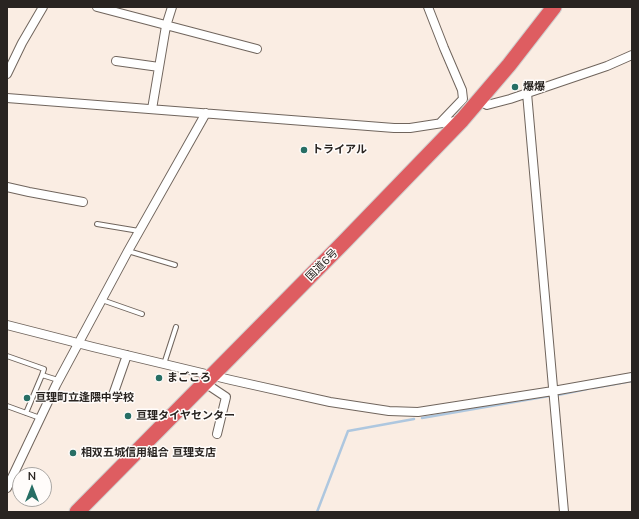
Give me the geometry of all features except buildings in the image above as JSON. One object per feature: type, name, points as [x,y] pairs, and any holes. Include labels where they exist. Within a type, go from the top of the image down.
[{"type":"highway","name":"国道6号","points":[[77,512],[344,243],[462,120],[554,7]]},
{"type":"street","points":[[7,74],[22,43],[43,7]]},
{"type":"street","points":[[97,7],[116,10],[166,26],[256,49]]},
{"type":"street","points":[[152,109],[166,26],[172,7]]},
{"type":"street","points":[[428,7],[462,90],[463,99],[440,123]]},
{"type":"street","points":[[479,101],[487,105],[496,104],[607,66],[632,55]]},
{"type":"street","points":[[116,61],[159,67]]},
{"type":"street","points":[[527,93],[564,512]]},
{"type":"street","points":[[7,98],[394,128],[410,128],[462,120]]},
{"type":"street","points":[[7,488],[58,380],[139,231],[206,113]]},
{"type":"street","points":[[7,187],[83,202]]},
{"type":"street","points":[[7,325],[78,344],[164,364],[209,379],[330,402],[402,412],[418,412],[632,377]]},
{"type":"street","points":[[113,395],[127,355]]},
{"type":"street","points":[[209,379],[226,397],[217,434]]},
{"type":"lane","points":[[97,224],[139,231]]},
{"type":"lane","points":[[128,251],[175,265]]},
{"type":"lane","points":[[102,300],[142,314]]},
{"type":"lane","points":[[164,364],[176,327]]},
{"type":"lane","points":[[7,356],[44,369],[26,413]]},
{"type":"lane","points":[[42,375],[58,380]]},
{"type":"lane","points":[[7,406],[40,418]]},
{"type":"waterway","points":[[593,388],[632,381]]},
{"type":"waterway","points":[[558,395],[587,389]]},
{"type":"waterway","points":[[422,418],[549,396]]},
{"type":"waterway","points":[[317,512],[348,431],[414,419]]},
{"type":"place","name":"爆爆","points":[[515,87]]},
{"type":"place","name":"トライアル","points":[[304,150]]},
{"type":"place","name":"まごころ","points":[[159,378]]},
{"type":"place","name":"亘理町立逢隈中学校","points":[[27,398]]},
{"type":"place","name":"亘理タイヤセンター","points":[[128,416]]},
{"type":"place","name":"相双五城信用組合 亘理支店","points":[[73,453]]}]
